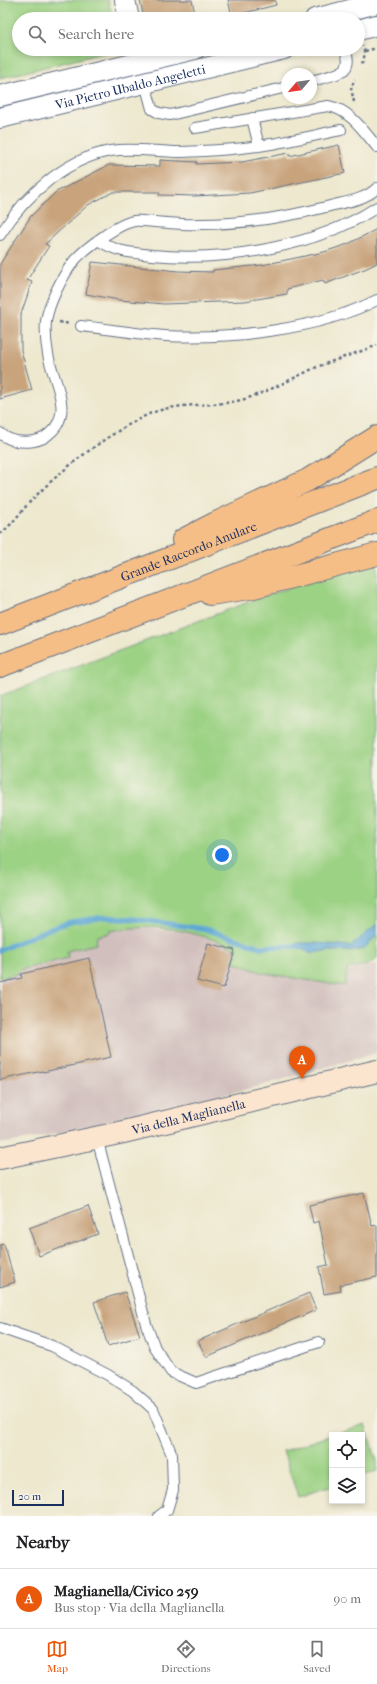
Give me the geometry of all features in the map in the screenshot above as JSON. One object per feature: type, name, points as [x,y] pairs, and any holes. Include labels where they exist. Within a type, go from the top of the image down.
[{"type":"highway","points":[[142,568],[194,534],[308,480],[377,437]]},
{"type":"highway","name":"Grande Raccordo Anulare","points":[[0,624],[377,478]]},
{"type":"highway","points":[[0,666],[377,521]]},
{"type":"highway","points":[[181,596],[215,594],[250,588],[377,554]]},
{"type":"main road","name":"Via della Maglianella","points":[[0,1158],[97,1138],[377,1071]]},
{"type":"street","points":[[125,0],[128,12]]},
{"type":"street","points":[[335,11],[377,3]]},
{"type":"street","points":[[365,32],[377,26]]},
{"type":"street","points":[[138,56],[145,83]]},
{"type":"street","name":"Via Pietro Ubaldo Angeletti","points":[[0,96],[138,56]]},
{"type":"street","name":"Via Pietro Ubaldo Angeletti","points":[[0,118],[255,56]]},
{"type":"lane","points":[[317,80],[332,76],[346,68],[348,64],[347,56]]},
{"type":"lane","points":[[145,83],[152,109],[159,113],[170,114],[281,87]]},
{"type":"lane","points":[[194,128],[320,107],[336,107],[353,120],[377,147]]},
{"type":"lane","points":[[252,118],[259,146]]},
{"type":"lane","points":[[0,235],[10,219],[40,188],[55,176],[91,156],[120,150],[201,152],[259,146],[341,130]]},
{"type":"lane","points":[[0,434],[14,441],[25,442],[38,440],[47,436],[60,422],[62,402],[48,354],[45,334],[46,320],[62,280],[74,261],[85,249],[98,240],[134,221],[202,224],[283,216],[354,200],[373,192],[377,188]]},
{"type":"lane","points":[[98,240],[111,248],[126,253],[171,257],[234,253],[265,249],[308,239],[348,224],[377,207]]},
{"type":"lane","points":[[81,326],[164,336],[238,335],[327,319],[346,314],[377,300]]},
{"type":"lane","points":[[97,1138],[146,1324],[155,1348],[171,1372],[196,1383],[319,1342]]},
{"type":"lane","points":[[0,1328],[52,1346],[108,1375],[133,1391],[153,1409],[172,1455],[173,1490],[167,1510],[159,1516]]},
{"type":"path","points":[[360,68],[365,58],[365,51],[375,49]]},
{"type":"path","points":[[357,74],[351,88],[352,98],[358,108]]},
{"type":"path","points":[[46,320],[81,326]]},
{"type":"path","points":[[0,534],[10,527],[31,501],[62,471],[127,426],[149,414],[172,406],[208,404],[248,398],[319,366],[377,345]]},
{"type":"shaded area","points":[[115,926],[188,932],[253,954],[317,970],[349,970],[377,964],[377,1053],[256,1087],[37,1138],[0,1144],[0,965],[81,944]]},
{"type":"green space","points":[[0,0],[108,0],[111,12],[12,12],[12,56],[91,56],[0,78]]},
{"type":"green space","points":[[377,563],[377,959],[368,965],[347,969],[345,986],[337,985],[263,973],[233,962],[237,949],[207,937],[175,930],[143,927],[110,931],[110,933],[97,936],[96,944],[67,951],[68,958],[19,970],[17,974],[0,978],[0,696],[259,598],[297,585]]},
{"type":"green space","points":[[365,1425],[377,1461],[377,1471],[365,1475],[365,1432],[343,1432]]},
{"type":"green space","points":[[329,1436],[329,1487],[298,1497],[283,1451]]},
{"type":"water","points":[[377,924],[377,935],[364,949],[311,953],[292,945],[298,943],[316,943],[351,946]]},
{"type":"building","points":[[140,0],[192,0],[195,12],[143,12]]},
{"type":"building","points":[[228,0],[275,0],[276,5],[248,12],[231,12]]},
{"type":"building","points":[[339,145],[345,173],[250,193],[195,196],[159,195],[159,192],[113,192],[88,205],[45,244],[49,246],[27,280],[32,282],[21,314],[21,350],[32,390],[0,399],[0,264],[31,216],[56,192],[109,165],[160,166],[160,160],[197,162],[196,164],[242,162],[289,153],[289,156]]},
{"type":"building","points":[[377,229],[377,263],[325,284],[323,280],[287,289],[287,294],[245,301],[164,304],[119,300],[86,294],[92,262],[178,271],[213,272],[213,270],[262,265],[324,252],[348,244]]},
{"type":"building","points":[[208,943],[235,950],[224,988],[197,981]]},
{"type":"building","points":[[89,958],[111,1057],[0,1080],[0,983],[22,978],[21,974]]},
{"type":"building","points":[[364,1193],[372,1226],[377,1225],[377,1277],[340,1285],[341,1291],[324,1294],[319,1267],[328,1265],[319,1221],[313,1223],[309,1205]]},
{"type":"building","points":[[88,1206],[98,1234],[39,1256],[29,1228]]},
{"type":"building","points":[[4,1244],[15,1282],[0,1287],[0,1245]]},
{"type":"building","points":[[125,1292],[140,1336],[108,1346],[94,1302]]},
{"type":"building","points":[[309,1293],[316,1310],[206,1357],[198,1341]]},
{"type":"waterway","points":[[0,950],[70,922],[106,917],[134,919],[205,929],[260,947],[299,946]]},
{"type":"place","name":"Maglianella/Civico 259","points":[[302,1079]]}]
